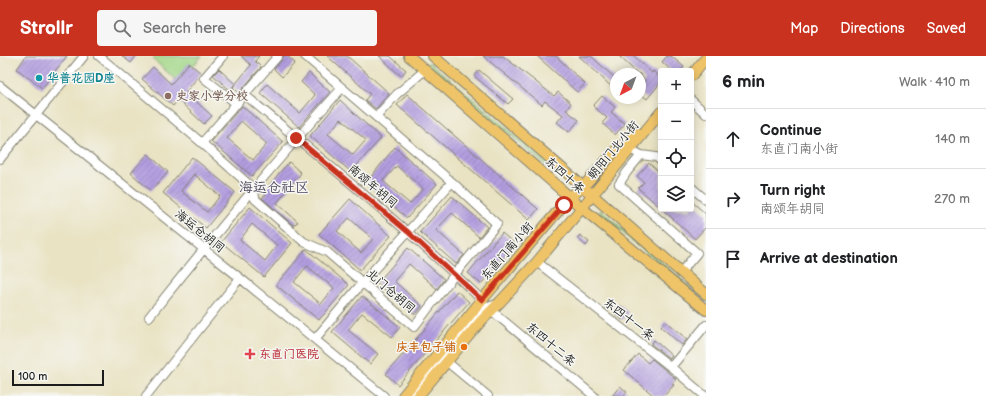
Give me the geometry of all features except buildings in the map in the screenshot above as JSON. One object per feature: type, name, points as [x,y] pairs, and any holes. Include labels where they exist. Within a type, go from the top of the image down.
[{"type":"main road","name":"东四十条","points":[[409,56],[582,208],[706,310]]},
{"type":"main road","name":"东四十条","points":[[433,56],[706,294]]},
{"type":"main road","points":[[694,72],[706,58]]},
{"type":"main road","name":"朝阳门北小街","points":[[582,208],[658,116]]},
{"type":"main road","name":"朝阳门北小街","points":[[570,197],[583,187],[614,152],[654,121]]},
{"type":"main road","name":"东直门南小街","points":[[403,396],[570,197]]},
{"type":"main road","points":[[418,396],[481,321],[537,262],[582,208]]},
{"type":"street","points":[[0,159],[37,116],[84,56]]},
{"type":"street","name":"北门仓胡同","points":[[99,56],[202,142],[254,189],[254,199],[304,242],[328,252],[414,327],[455,274],[497,224],[452,182],[305,56]]},
{"type":"street","points":[[223,56],[204,78],[237,104]]},
{"type":"street","points":[[202,142],[278,56]]},
{"type":"street","points":[[376,117],[397,94],[425,70]]},
{"type":"street","name":"海运仓胡同","points":[[0,86],[240,278],[384,396]]},
{"type":"street","points":[[149,317],[296,138],[342,88]]},
{"type":"street","name":"南颂年胡同","points":[[245,95],[408,232],[482,300]]},
{"type":"street","points":[[694,103],[706,114]]},
{"type":"street","points":[[630,149],[641,155],[656,156],[658,158]]},
{"type":"street","points":[[641,155],[619,184],[697,253],[681,272]]},
{"type":"street","points":[[315,339],[362,283],[452,182]]},
{"type":"street","points":[[694,190],[706,200]]},
{"type":"street","name":"东四十一条","points":[[537,262],[705,396]]},
{"type":"street","points":[[146,396],[240,278]]},
{"type":"street","points":[[411,396],[476,317],[485,308],[500,302]]},
{"type":"street","name":"东四十二条","points":[[492,311],[594,396]]},
{"type":"street","points":[[670,367],[706,325]]},
{"type":"street","points":[[446,362],[488,396]]},
{"type":"green space","points":[[155,56],[202,56],[178,82],[153,59]]},
{"type":"green space","points":[[429,62],[560,173],[557,175],[427,64]]},
{"type":"green space","points":[[601,210],[706,301],[706,304],[599,212]]},
{"type":"place","name":"华普花园D座","points":[[39,78]]},
{"type":"place","name":"史家小学分校","points":[[168,96]]},
{"type":"place","name":"庆丰包子铺","points":[[464,347]]},
{"type":"place","name":"东直门医院","points":[[250,354]]},
{"type":"district","name":"海运仓社区","points":[[274,187]]},
{"type":"route","points":[[296,138],[408,232],[482,300],[564,205]]}]
